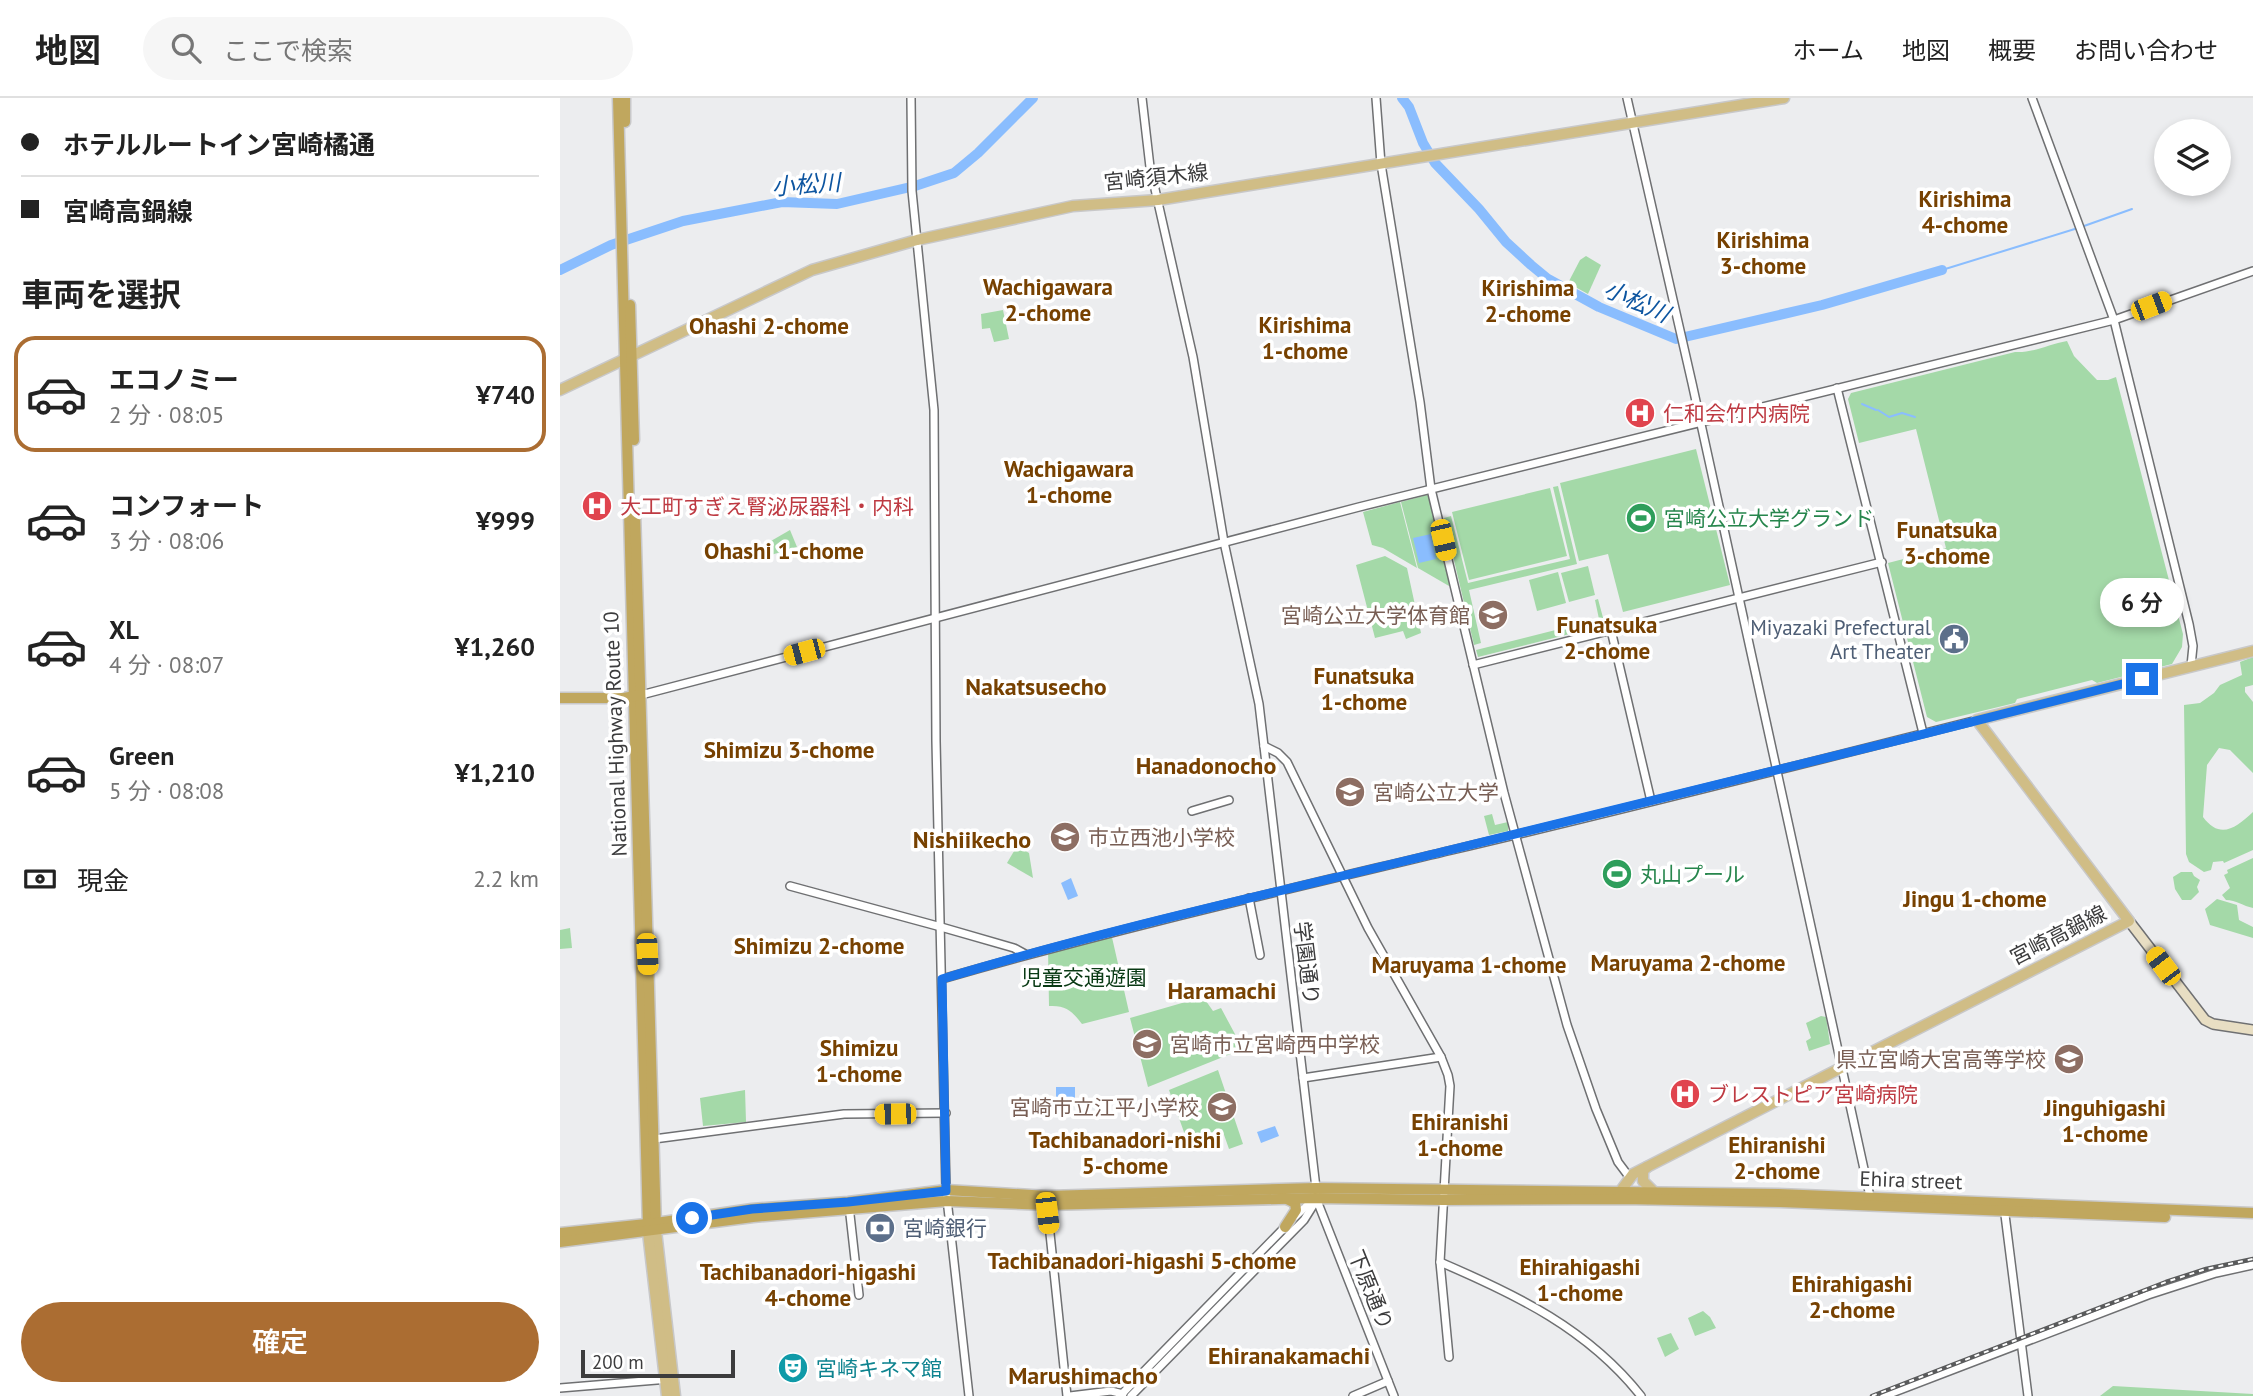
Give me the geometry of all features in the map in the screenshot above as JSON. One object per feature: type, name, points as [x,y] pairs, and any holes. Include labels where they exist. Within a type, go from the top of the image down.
[{"type":"highway","name":"National Highway Route 10","points":[[622,103],[652,1228]]},
{"type":"highway","points":[[560,692],[624,691],[637,695]]},
{"type":"highway","name":"National Highway Route 10","points":[[637,695],[654,1139],[652,1228]]},
{"type":"highway","points":[[560,698],[624,698],[637,695]]},
{"type":"highway","name":"Ehira street","points":[[1316,1193],[1444,1196],[1654,1192],[2004,1207],[2253,1213]]},
{"type":"highway","points":[[560,1242],[752,1209],[849,1206],[947,1196],[1316,1193]]},
{"type":"highway","points":[[947,1196],[1047,1205],[1287,1199],[1316,1193]]},
{"type":"highway","name":"Ehira street","points":[[1625,1194],[1643,1200],[1870,1202]]},
{"type":"highway","points":[[1284,1227],[1296,1210],[1295,1203],[1287,1199]]},
{"type":"highway","name":"Ehira street","points":[[2004,1207],[2253,1220]]},
{"type":"highway","points":[[560,1233],[652,1228]]},
{"type":"main road","name":"宮崎須木線","points":[[560,390],[813,270],[918,240],[1073,206],[1157,200],[1784,98]]},
{"type":"main road","points":[[1977,720],[2253,651]]},
{"type":"main road","name":"宮崎高鍋線","points":[[1625,1194],[1639,1172],[2129,921],[1977,720]]},
{"type":"main road","points":[[2129,921],[2205,1020],[2213,1024],[2253,1030]]},
{"type":"main road","points":[[1639,1172],[1643,1171],[1643,1181],[1654,1192]]},
{"type":"main road","points":[[652,1228],[669,1379],[675,1396]]},
{"type":"main road","points":[[667,1396],[669,1379]]},
{"type":"street","points":[[911,98],[912,191],[934,410],[936,741],[947,1196],[969,1396]]},
{"type":"street","name":"学園通り","points":[[1142,98],[1150,167],[1193,358],[1224,542],[1259,704],[1316,1193]]},
{"type":"street","points":[[1376,98],[1381,164],[1420,402],[1431,489],[1514,835],[1574,1051],[1618,1162],[1639,1172]]},
{"type":"street","points":[[1627,98],[1870,1202]]},
{"type":"street","points":[[2032,98],[2113,320],[2189,624],[2193,646],[2191,666]]},
{"type":"street","points":[[637,695],[1431,489],[2113,320],[2253,271]]},
{"type":"street","points":[[1837,388],[1923,733]]},
{"type":"street","points":[[1473,665],[1882,562]]},
{"type":"street","points":[[1611,630],[1651,801]]},
{"type":"street","points":[[942,979],[1025,954],[1280,890],[1977,720]]},
{"type":"street","points":[[1264,746],[1278,753],[1287,762],[1342,876],[1424,1031],[1441,1057],[1448,1075],[1450,1086],[1440,1262],[1449,1357]]},
{"type":"street","points":[[1192,811],[1229,800]]},
{"type":"street","points":[[790,886],[1014,948],[1025,954]]},
{"type":"street","points":[[1249,898],[1260,955]]},
{"type":"street","points":[[1303,1078],[1441,1057]]},
{"type":"street","points":[[654,1139],[844,1114],[946,1113]]},
{"type":"street","points":[[1125,1395],[1316,1193]]},
{"type":"street","points":[[1125,1395],[1304,1220],[1310,1213],[1316,1193]]},
{"type":"street","name":"下原通り","points":[[1316,1193],[1394,1396]]},
{"type":"street","points":[[1047,1205],[1068,1396],[1111,1391],[1125,1395]]},
{"type":"street","points":[[849,1206],[859,1295]]},
{"type":"street","points":[[2004,1207],[2028,1396]]},
{"type":"street","points":[[1440,1262],[1508,1292],[1544,1312],[1582,1338],[1641,1396]]},
{"type":"street","points":[[1884,1396],[2148,1295],[2216,1273],[2253,1265]]},
{"type":"street","points":[[560,1388],[669,1379]]},
{"type":"street","points":[[1353,1396],[1388,1381]]},
{"type":"green space","points":[[1586,256],[1601,265],[1588,294],[1568,283],[1580,260]]},
{"type":"green space","points":[[1003,310],[1009,339],[994,342],[990,328],[982,329],[981,314]]},
{"type":"green space","points":[[2067,341],[2074,356],[2097,380],[2116,377],[2183,634],[2182,647],[2172,664],[2097,683],[2092,680],[2017,699],[2015,703],[1936,722],[1927,717],[1888,563],[1946,548],[1916,429],[1859,443],[1848,399],[1851,393]]},
{"type":"green space","name":"宮崎公立大学グランド","points":[[1696,449],[1730,585],[1623,612],[1608,554],[1579,561],[1560,483]]},
{"type":"green space","points":[[1558,486],[1577,564],[1469,590],[1481,643],[1474,645],[1444,518],[1451,516],[1468,583],[1570,559],[1553,487]]},
{"type":"green space","points":[[1550,488],[1567,556],[1469,580],[1452,512]]},
{"type":"green space","points":[[1427,495],[1451,584],[1449,586],[1418,568],[1401,502]]},
{"type":"green space","points":[[1400,502],[1417,568],[1383,548],[1372,545],[1363,512]]},
{"type":"green space","points":[[790,530],[797,547],[771,555],[764,545]]},
{"type":"green space","points":[[1385,556],[1407,568],[1421,633],[1406,639],[1403,631],[1375,638],[1356,565]]},
{"type":"green space","points":[[1588,566],[1595,595],[1569,602],[1561,573]]},
{"type":"green space","points":[[1558,572],[1566,603],[1537,611],[1529,580]]},
{"type":"green space","points":[[1598,599],[1605,625],[1478,657],[1476,650],[1599,619],[1595,600]]},
{"type":"green space","points":[[2253,657],[2253,685],[2245,687],[2245,692],[2253,702],[2253,773],[2230,750],[2219,748],[2207,765],[2203,817],[2209,824],[2222,830],[2234,827],[2253,812],[2253,850],[2224,863],[2213,862],[2211,870],[2204,872],[2189,862],[2186,854],[2184,705],[2200,703],[2220,685],[2242,675],[2240,662]]},
{"type":"green space","points":[[1492,814],[1495,825],[1508,822],[1508,831],[1489,835],[1484,816]]},
{"type":"green space","points":[[1017,846],[1029,853],[1033,878],[1007,863]]},
{"type":"green space","points":[[2253,858],[2253,908],[2226,900],[2222,895],[2230,888],[2224,875],[2228,873],[2227,870]]},
{"type":"green space","points":[[2181,872],[2192,872],[2200,880],[2197,887],[2199,892],[2191,900],[2182,900],[2175,889],[2173,877]]},
{"type":"green space","points":[[2217,899],[2237,905],[2239,920],[2253,927],[2253,938],[2210,925],[2205,909]]},
{"type":"green space","points":[[570,928],[572,948],[560,949],[560,930]]},
{"type":"green space","name":"児童交通遊園","points":[[1111,933],[1129,1012],[1082,1024],[1068,1010],[1049,1006],[1048,948]]},
{"type":"green space","points":[[1206,1001],[1213,1011],[1221,1008],[1243,1049],[1148,1087],[1130,1018],[1182,1003]]},
{"type":"green space","points":[[1821,1016],[1826,1017],[1830,1044],[1809,1051],[1806,1041],[1811,1038],[1806,1023]]},
{"type":"green space","points":[[1218,1070],[1243,1144],[1229,1149],[1222,1129],[1194,1138],[1185,1135],[1169,1090]]},
{"type":"green space","points":[[745,1090],[746,1122],[703,1126],[700,1098]]},
{"type":"green space","points":[[1703,1311],[1716,1328],[1695,1336],[1688,1318]]},
{"type":"green space","points":[[1671,1333],[1679,1349],[1665,1357],[1657,1338]]},
{"type":"green space","points":[[2113,1386],[2253,1394],[2253,1396],[2100,1396]]},
{"type":"water","points":[[1431,534],[1436,559],[1419,563],[1413,538]]},
{"type":"water","points":[[1071,878],[1078,896],[1068,900],[1061,883]]},
{"type":"water","points":[[1056,1087],[1075,1087],[1075,1100],[1056,1100]]},
{"type":"water","points":[[1275,1126],[1279,1136],[1261,1143],[1257,1132]]},
{"type":"waterway","name":"小松川","points":[[560,270],[611,245],[683,221],[782,202],[837,204],[915,186],[954,173],[1033,98]]},
{"type":"waterway","name":"小松川","points":[[1402,98],[1409,107],[1423,143],[1435,163],[1506,242],[1531,265],[1548,279],[1599,307],[1676,339],[1822,305],[1942,270]]},
{"type":"waterway","points":[[2084,226],[2132,209]]},
{"type":"waterway","points":[[1942,270],[2078,228]]},
{"type":"waterway","points":[[1862,404],[1876,410]]},
{"type":"waterway","points":[[1878,410],[1889,417],[1902,413],[1915,417]]},
{"type":"railway","points":[[1872,1396],[2166,1282],[2206,1269],[2253,1259]]},
{"type":"place","name":"仁和会竹内病院","points":[[1640,413]]},
{"type":"place","name":"大工町すぎえ腎泌尿器科・内科","points":[[597,506]]},
{"type":"place","name":"宮崎公立大学グランド","points":[[1641,518]]},
{"type":"place","name":"宮崎公立大学体育館","points":[[1493,615]]},
{"type":"place","name":"Miyazaki Prefectural Art Theater","points":[[1954,639]]},
{"type":"place","name":"宮崎公立大学","points":[[1350,792]]},
{"type":"place","name":"市立西池小学校","points":[[1065,837]]},
{"type":"place","name":"丸山プール","points":[[1617,874]]},
{"type":"place","name":"宮崎市立宮崎西中学校","points":[[1147,1044]]},
{"type":"place","name":"県立宮崎大宮高等学校","points":[[2069,1059]]},
{"type":"place","name":"ブレストピア宮崎病院","points":[[1685,1094]]},
{"type":"place","name":"宮崎市立江平小学校","points":[[1222,1107]]},
{"type":"place","name":"宮崎銀行","points":[[880,1228]]},
{"type":"place","name":"宮崎キネマ館","points":[[793,1368]]},
{"type":"district","name":"Kirishima 4-chome","points":[[1965,211]]},
{"type":"district","name":"Kirishima 3-chome","points":[[1763,252]]},
{"type":"district","name":"Wachigawara 2-chome","points":[[1048,299]]},
{"type":"district","name":"Kirishima 2-chome","points":[[1528,300]]},
{"type":"district","name":"Ohashi 2-chome","points":[[769,325]]},
{"type":"district","name":"Kirishima 1-chome","points":[[1305,337]]},
{"type":"district","name":"Wachigawara 1-chome","points":[[1069,481]]},
{"type":"district","name":"Funatsuka 3-chome","points":[[1947,542]]},
{"type":"district","name":"Ohashi 1-chome","points":[[784,550]]},
{"type":"district","name":"Funatsuka 2-chome","points":[[1607,637]]},
{"type":"district","name":"Nakatsusecho","points":[[1036,686]]},
{"type":"district","name":"Funatsuka 1-chome","points":[[1364,688]]},
{"type":"district","name":"Shimizu 3-chome","points":[[789,749]]},
{"type":"district","name":"Hanadonocho","points":[[1206,765]]},
{"type":"district","name":"Nishiikecho","points":[[972,839]]},
{"type":"district","name":"Jingu 1-chome","points":[[1975,898]]},
{"type":"district","name":"Shimizu 2-chome","points":[[819,945]]},
{"type":"district","name":"Maruyama 2-chome","points":[[1688,962]]},
{"type":"district","name":"Maruyama 1-chome","points":[[1469,964]]},
{"type":"district","name":"Haramachi","points":[[1222,990]]},
{"type":"district","name":"Shimizu 1-chome","points":[[859,1060]]},
{"type":"district","name":"Jinguhigashi 1-chome","points":[[2105,1120]]},
{"type":"district","name":"Ehiranishi 1-chome","points":[[1460,1134]]},
{"type":"district","name":"Tachibanadori-nishi 5-chome","points":[[1125,1152]]},
{"type":"district","name":"Ehiranishi 2-chome","points":[[1777,1157]]},
{"type":"district","name":"Tachibanadori-higashi 5-chome","points":[[1142,1260]]},
{"type":"district","name":"Ehirahigashi 1-chome","points":[[1580,1279]]},
{"type":"district","name":"Tachibanadori-higashi 4-chome","points":[[808,1284]]},
{"type":"district","name":"Ehirahigashi 2-chome","points":[[1852,1296]]},
{"type":"district","name":"Ehiranakamachi","points":[[1289,1355]]},
{"type":"district","name":"Marushimacho","points":[[1083,1375]]},
{"type":"route","points":[[692,1218],[752,1209],[946,1191],[942,979],[1025,954],[1280,890],[2142,679]]}]
